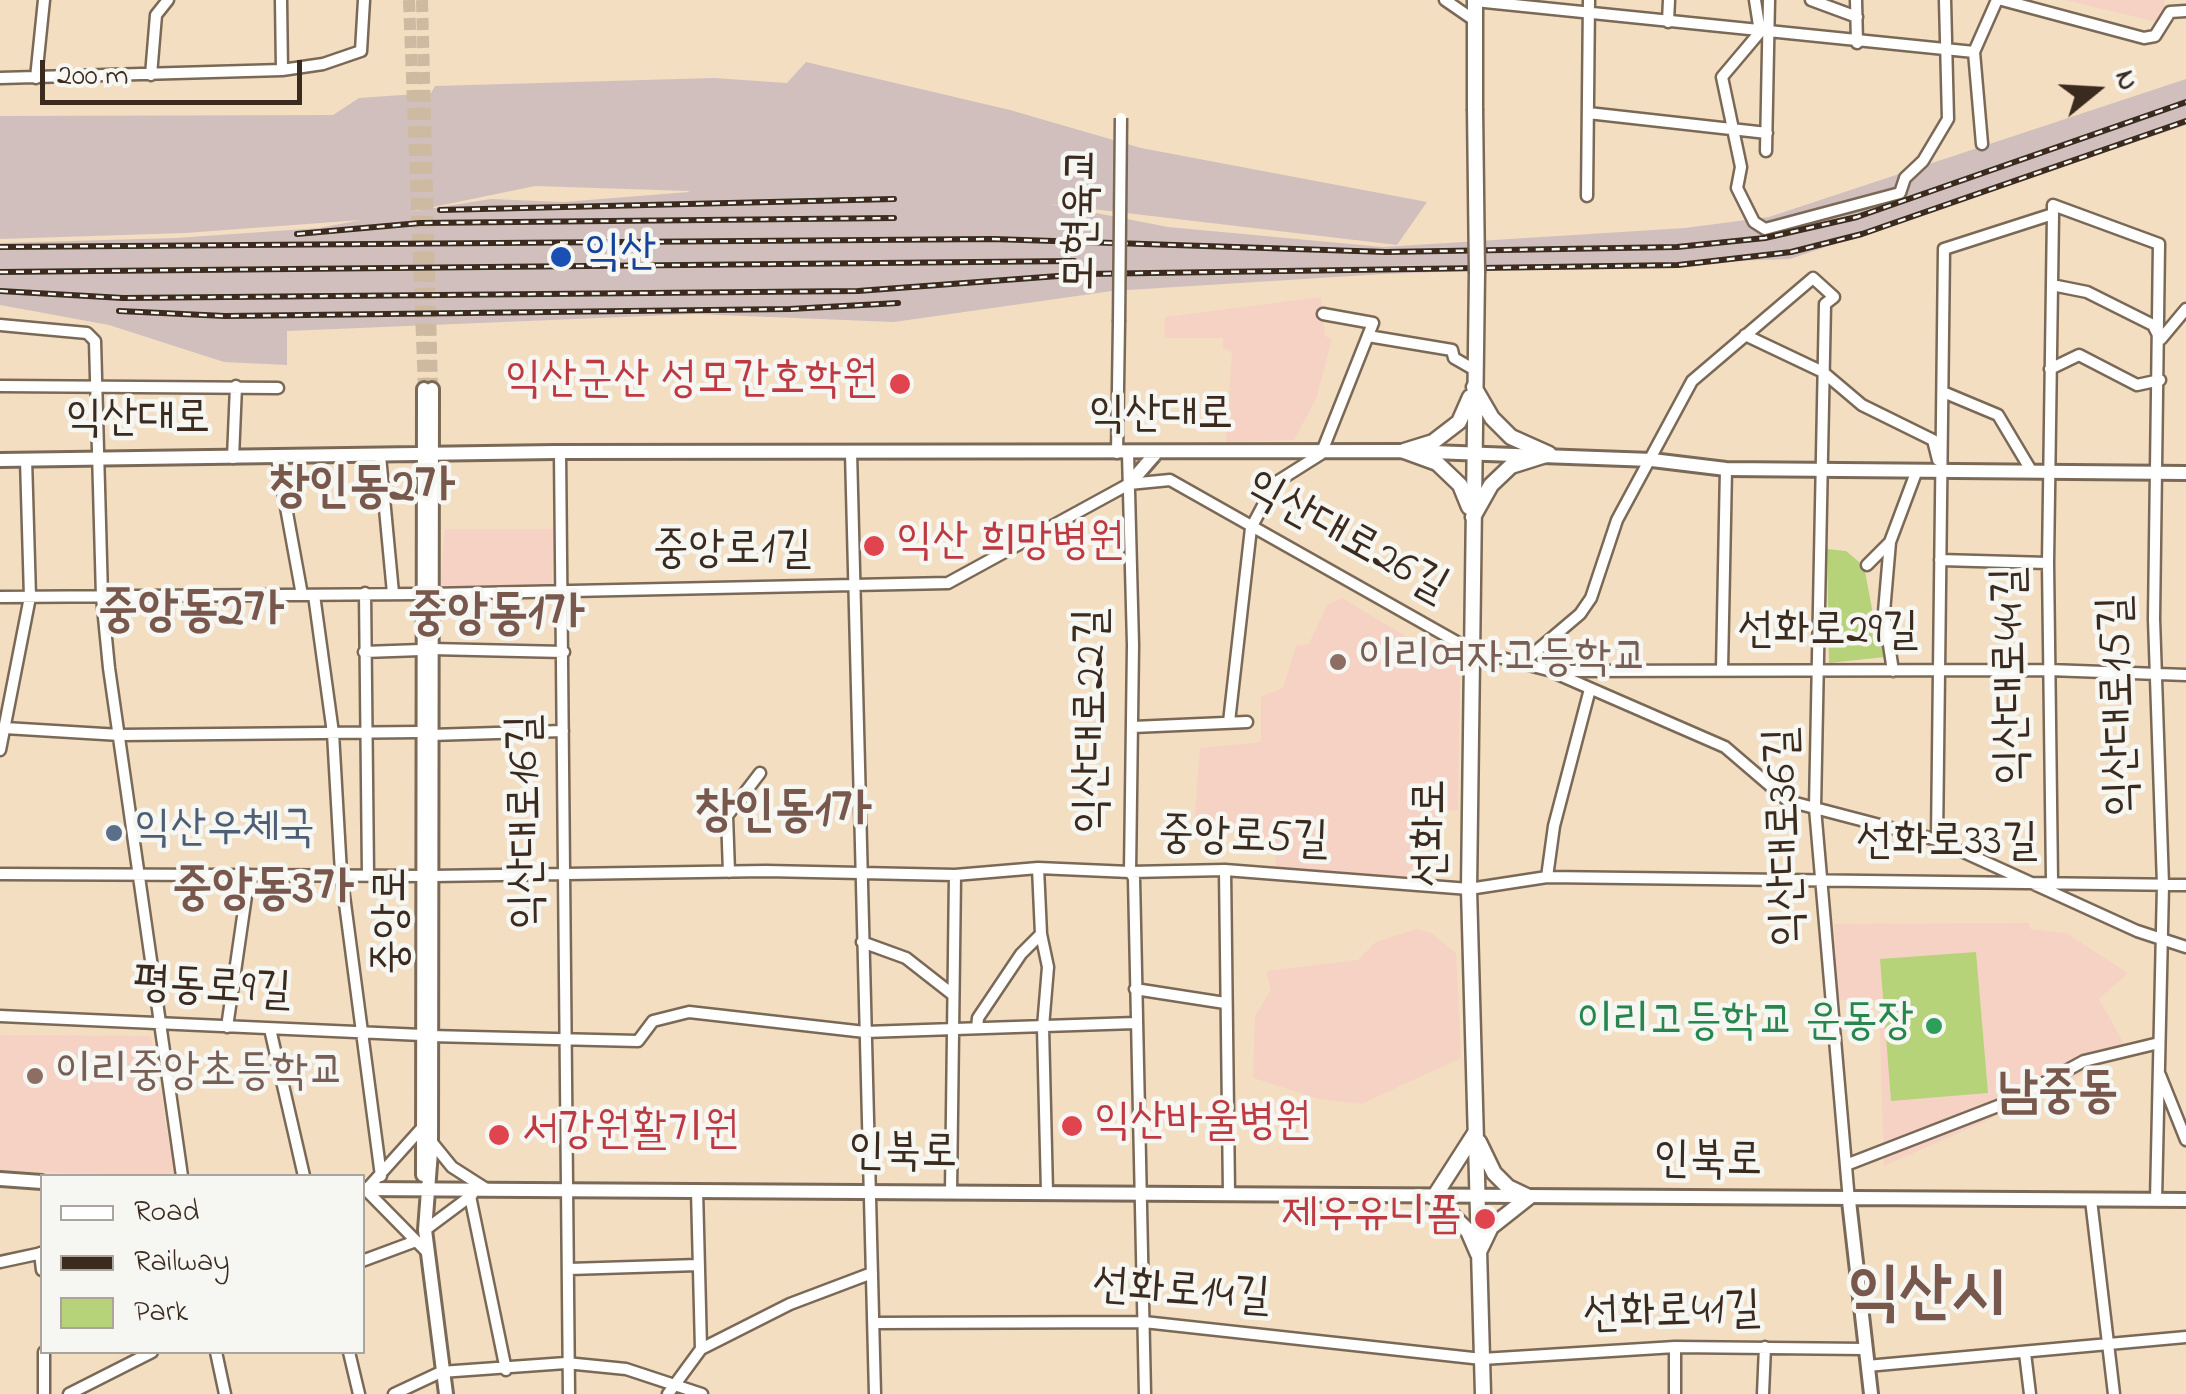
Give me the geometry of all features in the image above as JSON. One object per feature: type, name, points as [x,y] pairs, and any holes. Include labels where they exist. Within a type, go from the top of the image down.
[{"type":"main road","points":[[1474,20],[1475,0]]},
{"type":"main road","name":"선화로","points":[[1474,20],[1476,273],[1470,889],[1483,1394]]},
{"type":"main road","points":[[1404,451],[1432,442],[1459,422],[1474,388]]},
{"type":"main road","points":[[1474,388],[1492,418],[1512,437],[1549,454]]},
{"type":"main road","points":[[1404,451],[1436,463],[1460,485],[1473,517]]},
{"type":"main road","points":[[1473,517],[1491,485],[1511,466],[1549,454]]},
{"type":"main road","points":[[1475,1132],[1494,1173],[1508,1188],[1528,1197],[1491,1227],[1478,1254]]},
{"type":"main road","points":[[1475,1132],[1434,1197],[1468,1231],[1478,1254]]},
{"type":"street","points":[[36,78],[44,0]]},
{"type":"street","points":[[152,74],[156,16],[168,0]]},
{"type":"street","points":[[281,0],[282,70]]},
{"type":"street","points":[[0,78],[282,70],[323,64],[362,51],[364,0]]},
{"type":"street","points":[[1445,0],[1474,20]]},
{"type":"street","points":[[1475,0],[1945,52],[1974,52]]},
{"type":"street","points":[[1587,196],[1589,0]]},
{"type":"street","points":[[1668,0],[1668,22]]},
{"type":"street","points":[[1756,0],[1764,32]]},
{"type":"street","points":[[1766,151],[1764,32],[1769,0]]},
{"type":"street","points":[[1811,0],[1857,17]]},
{"type":"street","points":[[1856,0],[1858,42]]},
{"type":"street","points":[[1764,32],[1722,78],[1741,167],[1738,188],[1754,222],[1765,230],[1900,193],[1906,178],[1923,161],[1948,118],[1945,0]]},
{"type":"street","points":[[1982,144],[1974,52],[2000,0],[2144,38],[2154,36],[2170,12],[2186,11]]},
{"type":"street","points":[[1588,113],[1767,133]]},
{"type":"street","name":"모현육교","points":[[1121,118],[1122,453]]},
{"type":"street","name":"익산대로15길","points":[[1943,392],[1944,249],[2053,214],[2053,205],[2159,244],[2156,675],[2163,885],[2156,1200]]},
{"type":"street","name":"익산대로44길","points":[[2052,880],[2048,563],[2053,214]]},
{"type":"street","name":"익산대로36길","points":[[1745,335],[1813,278],[1834,297],[1825,304],[1815,808],[1849,1201]]},
{"type":"street","points":[[2052,285],[2087,292],[2153,324],[2160,340],[2186,309]]},
{"type":"street","points":[[1229,722],[1251,528],[1275,483],[1320,454],[1374,322],[1324,314]]},
{"type":"street","points":[[0,325],[87,333],[95,341],[102,597],[182,1174]]},
{"type":"street","points":[[1521,664],[1580,614],[1591,598],[1617,520],[1692,381],[1745,335],[1823,372],[1862,405],[1933,440],[1941,470]]},
{"type":"street","points":[[1368,336],[1452,350],[1454,358],[1474,370]]},
{"type":"street","points":[[2050,368],[2080,355],[2136,386],[2160,380]]},
{"type":"street","points":[[0,386],[278,388]]},
{"type":"street","points":[[233,458],[236,386]]},
{"type":"street","name":"중앙로","points":[[428,389],[425,1192],[420,1236],[427,1252],[446,1394]]},
{"type":"street","points":[[1937,840],[1943,392],[1998,415],[2032,472]]},
{"type":"street","name":"익산대로","points":[[0,460],[560,452],[1404,451],[1549,454],[1726,468],[2186,473]]},
{"type":"street","name":"익산대로16길","points":[[560,452],[569,1394]]},
{"type":"street","points":[[851,452],[875,1394]]},
{"type":"street","name":"익산대로22길","points":[[1122,453],[1129,484],[1133,726],[1130,872],[1134,878],[1145,1394]]},
{"type":"street","points":[[1129,484],[1156,453]]},
{"type":"street","points":[[380,456],[393,593]]},
{"type":"street","points":[[0,750],[30,597],[26,458]]},
{"type":"street","name":"익산대로","points":[[276,458],[308,595],[332,733],[342,873],[381,1176]]},
{"type":"street","points":[[1722,668],[1726,468]]},
{"type":"street","points":[[1893,671],[1884,612],[1890,542],[1917,470]]},
{"type":"street","name":"익산대로26길","points":[[1129,484],[1170,480],[1471,650]]},
{"type":"street","name":"중앙로1길","points":[[425,594],[853,588],[948,583],[1129,484]]},
{"type":"street","points":[[1867,566],[1890,542]]},
{"type":"street","points":[[1940,560],[2048,563]]},
{"type":"street","name":"중앙로","points":[[365,593],[368,874]]},
{"type":"street","points":[[0,597],[425,594]]},
{"type":"street","name":"선화로29길","points":[[1471,650],[1552,671],[2049,670],[2186,675]]},
{"type":"street","points":[[364,652],[564,652]]},
{"type":"street","points":[[1552,671],[1725,748],[1788,801],[1937,840],[2160,940],[2186,948]]},
{"type":"street","points":[[1547,877],[1554,826],[1590,689]]},
{"type":"street","points":[[1133,726],[1246,722]]},
{"type":"street","points":[[4,728],[120,735],[563,731]]},
{"type":"street","points":[[729,872],[727,816],[760,773]]},
{"type":"street","points":[[1038,868],[1041,934],[1048,967],[1043,1028],[1047,1192]]},
{"type":"street","name":"중앙로5길","points":[[0,874],[955,875],[1038,868],[1130,872],[1226,870],[1470,889]]},
{"type":"street","points":[[1226,870],[1229,1193]]},
{"type":"street","points":[[228,1027],[250,875]]},
{"type":"street","points":[[952,1192],[955,875]]},
{"type":"street","name":"선화로33길","points":[[1470,889],[1547,877],[2031,884],[2052,880],[2186,885]]},
{"type":"street","points":[[977,1028],[978,1018],[1021,954],[1041,934]]},
{"type":"street","points":[[862,942],[906,958],[952,994]]},
{"type":"street","points":[[1135,989],[1225,1003]]},
{"type":"street","name":"평동로9길","points":[[0,1016],[638,1042],[653,1021],[690,1012],[865,1032]]},
{"type":"street","points":[[865,1032],[1135,1023]]},
{"type":"street","points":[[270,1029],[304,1174]]},
{"type":"street","points":[[1846,1165],[2012,1101],[2084,1061],[2158,1043]]},
{"type":"street","points":[[2158,1070],[2186,1140]]},
{"type":"street","points":[[365,1189],[425,1135],[452,1166],[489,1190]]},
{"type":"street","points":[[0,1180],[40,1182]]},
{"type":"street","name":"인북로","points":[[365,1190],[2186,1200]]},
{"type":"street","points":[[365,1260],[420,1236],[470,1196],[489,1190]]},
{"type":"street","points":[[697,1190],[701,1349]]},
{"type":"street","points":[[365,1191],[420,1236]]},
{"type":"street","points":[[470,1196],[506,1370]]},
{"type":"street","points":[[2091,1200],[2114,1394]]},
{"type":"street","points":[[1849,1201],[1871,1394]]},
{"type":"street","points":[[0,1262],[40,1253]]},
{"type":"street","points":[[569,1269],[698,1264]]},
{"type":"street","points":[[670,1391],[701,1349],[790,1304],[872,1273]]},
{"type":"street","name":"선화로14길","points":[[874,1323],[1144,1322],[1482,1359]]},
{"type":"street","points":[[1867,1366],[2186,1337]]},
{"type":"street","points":[[1763,1394],[1764,1347]]},
{"type":"street","points":[[1675,1348],[1675,1394]]},
{"type":"street","name":"선화로41길","points":[[1482,1359],[1675,1348],[1864,1349]]},
{"type":"street","points":[[2026,1353],[2030,1394]]},
{"type":"street","points":[[44,1354],[44,1394]]},
{"type":"street","points":[[69,1394],[148,1354]]},
{"type":"street","points":[[216,1354],[225,1394]]},
{"type":"street","points":[[349,1354],[359,1394]]},
{"type":"street","points":[[394,1394],[442,1372],[566,1363],[626,1369],[670,1391],[702,1394]]},
{"type":"shaded area","points":[[2065,0],[2165,0],[2161,23]]},
{"type":"shaded area","points":[[806,62],[1010,110],[1141,148],[1427,202],[1397,245],[1050,204],[1168,227],[1383,247],[1685,228],[1769,217],[2186,79],[2186,125],[1790,259],[1384,274],[1112,291],[894,322],[695,314],[287,331],[287,365],[224,362],[109,325],[0,305],[0,243],[176,238],[319,228],[361,220],[185,233],[0,239],[0,116],[333,115],[359,98],[431,93],[435,86],[714,78],[787,83]],"holes":[[[535,186],[688,191],[563,202],[491,199],[409,212]]]},
{"type":"shaded area","points":[[1321,297],[1325,336],[1332,339],[1316,399],[1294,440],[1226,442],[1232,352],[1223,348],[1223,338],[1164,338],[1165,317]]},
{"type":"shaded area","points":[[445,529],[553,529],[552,585],[440,589]]},
{"type":"shaded area","points":[[1342,598],[1460,669],[1458,810],[1447,811],[1429,840],[1417,847],[1410,876],[1276,870],[1275,838],[1194,827],[1200,748],[1261,742],[1261,697],[1283,688],[1296,646],[1309,644],[1327,605]]},
{"type":"shaded area","points":[[2029,923],[2030,929],[2066,933],[2128,973],[2099,999],[2124,1044],[2065,1086],[1884,1166],[1879,1000],[1838,1000],[1834,924]]},
{"type":"shaded area","points":[[1417,929],[1431,933],[1456,953],[1461,1058],[1361,1104],[1319,1099],[1253,1078],[1255,1016],[1271,990],[1266,971],[1358,960],[1376,942]]},
{"type":"shaded area","points":[[0,1035],[151,1036],[175,1174],[0,1171]]},
{"type":"green space","points":[[1827,549],[1846,551],[1864,566],[1876,630],[1886,640],[1885,657],[1829,663]]},
{"type":"green space","name":"이리고등학교 운동장","points":[[1976,952],[1988,1093],[1891,1101],[1880,959]]},
{"type":"tunnel","points":[[409,0],[424,389]]},
{"type":"tunnel","points":[[422,0],[432,389]]},
{"type":"railway","points":[[0,247],[993,239],[1386,252],[1677,247],[1765,238],[1857,217],[2186,102]]},
{"type":"railway","points":[[0,291],[123,298],[858,291],[1085,274],[1678,265],[1791,252],[1862,234],[2186,121]]},
{"type":"railway","points":[[440,210],[894,199]]},
{"type":"railway","points":[[297,234],[420,223],[894,218]]},
{"type":"railway","points":[[0,272],[1074,261]]},
{"type":"railway","points":[[119,311],[225,316],[790,309],[898,303]]},
{"type":"place","name":"익산","points":[[561,257]]},
{"type":"place","name":"익산군산 성모간호학원","points":[[900,384]]},
{"type":"place","name":"익산 희망병원","points":[[874,546]]},
{"type":"place","name":"이리여자고등학교","points":[[1338,662]]},
{"type":"place","name":"익산우체국","points":[[114,833]]},
{"type":"place","name":"이리고등학교 운동장","points":[[1934,1026]]},
{"type":"place","name":"이리중앙초등학교","points":[[35,1076]]},
{"type":"place","name":"익산바울병원","points":[[1072,1126]]},
{"type":"place","name":"서강원활기원","points":[[499,1135]]},
{"type":"place","name":"제우유니폼","points":[[1485,1219]]},
{"type":"district","name":"창인동2가","points":[[362,492]]},
{"type":"district","name":"중앙동2가","points":[[191,616]]},
{"type":"district","name":"중앙동1가","points":[[496,619]]},
{"type":"district","name":"창인동1가","points":[[783,816]]},
{"type":"district","name":"중앙동3가","points":[[263,894]]},
{"type":"district","name":"남중동","points":[[2058,1097]]},
{"type":"district","name":"익산시","points":[[1926,1300]]}]
